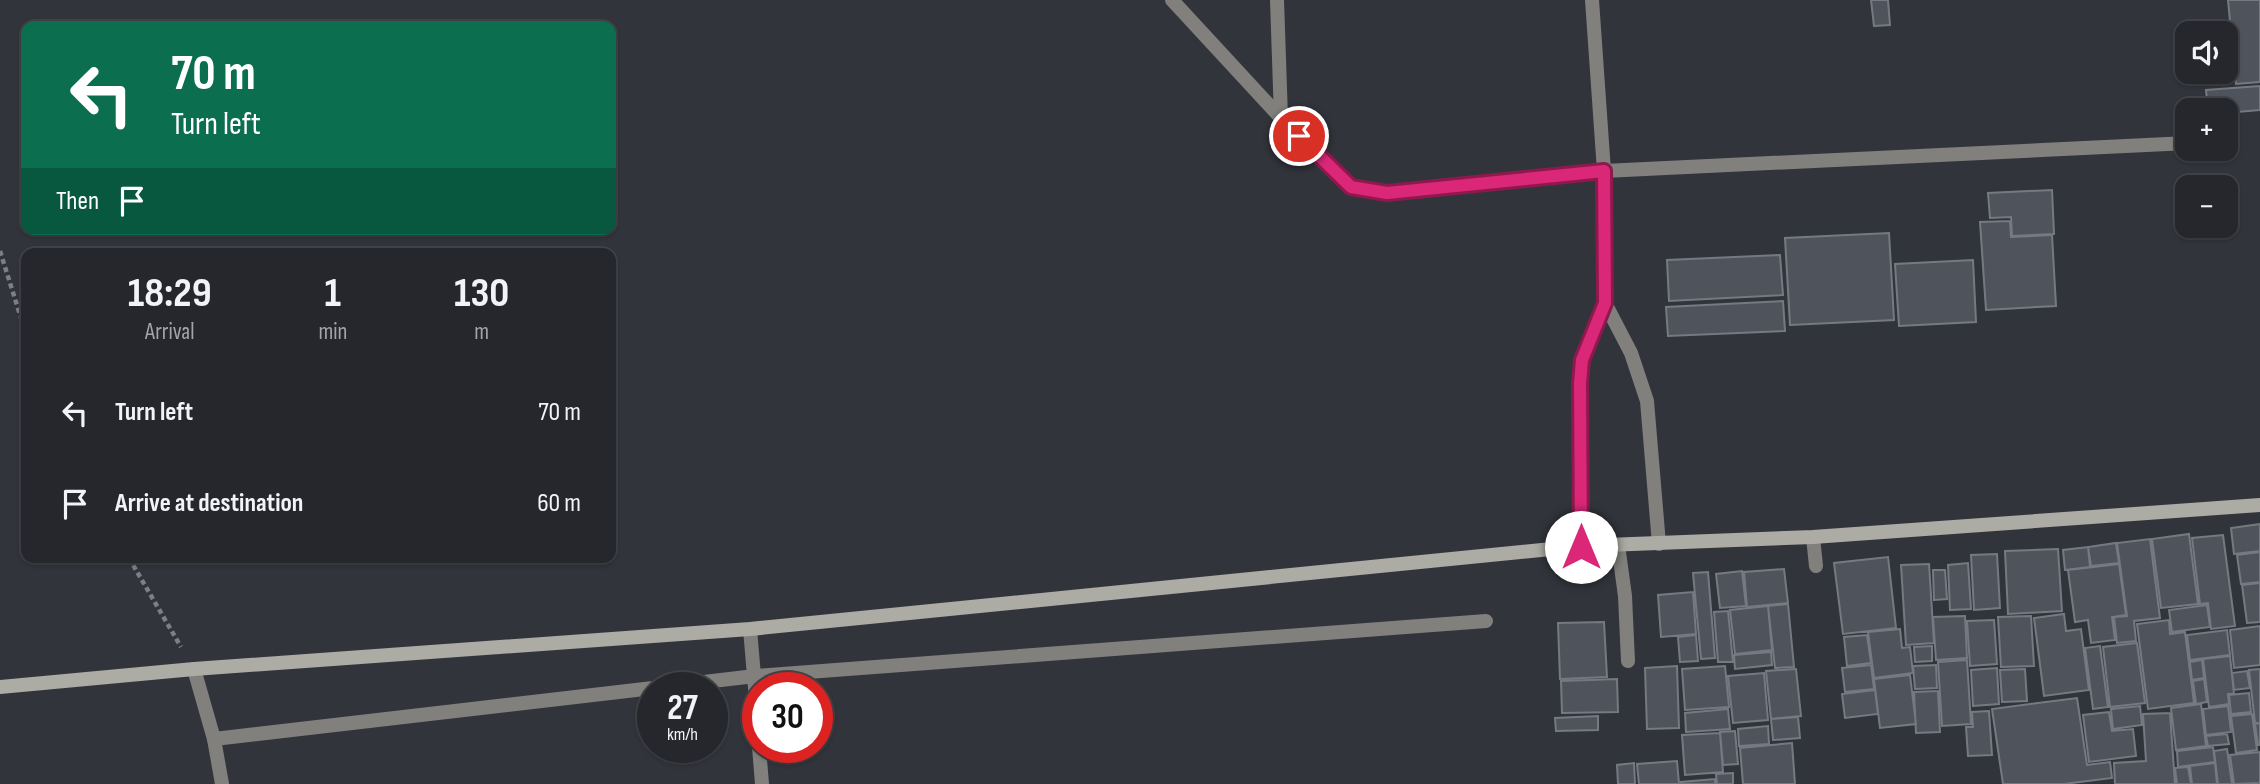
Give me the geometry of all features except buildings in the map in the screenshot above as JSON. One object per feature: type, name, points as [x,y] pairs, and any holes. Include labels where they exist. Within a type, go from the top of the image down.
[{"type":"main road","points":[[0,687],[194,668],[750,629],[1581,547],[1813,537],[2260,505]]},
{"type":"street","points":[[1172,0],[1281,118],[1351,187],[1387,193],[1604,171],[2175,144]]},
{"type":"street","points":[[1278,0],[1281,118]]},
{"type":"street","points":[[1581,547],[1582,360],[1605,303],[1604,171],[1592,0]]},
{"type":"street","points":[[1605,303],[1631,353],[1647,401],[1659,544]]},
{"type":"street","points":[[1813,537],[1816,566]]},
{"type":"street","points":[[1618,545],[1625,596],[1628,661]]},
{"type":"street","points":[[808,672],[1486,621]]},
{"type":"street","points":[[750,629],[755,672]]},
{"type":"street","points":[[194,668],[214,738],[222,784]]},
{"type":"street","points":[[214,738],[637,690]]},
{"type":"street","points":[[760,763],[762,784]]},
{"type":"path","points":[[0,251],[21,318]]},
{"type":"path","points":[[132,563],[194,668]]},
{"type":"route","points":[[1299,136],[1351,187],[1387,193],[1604,171],[1605,303],[1582,360],[1580,383],[1581,547]]}]
